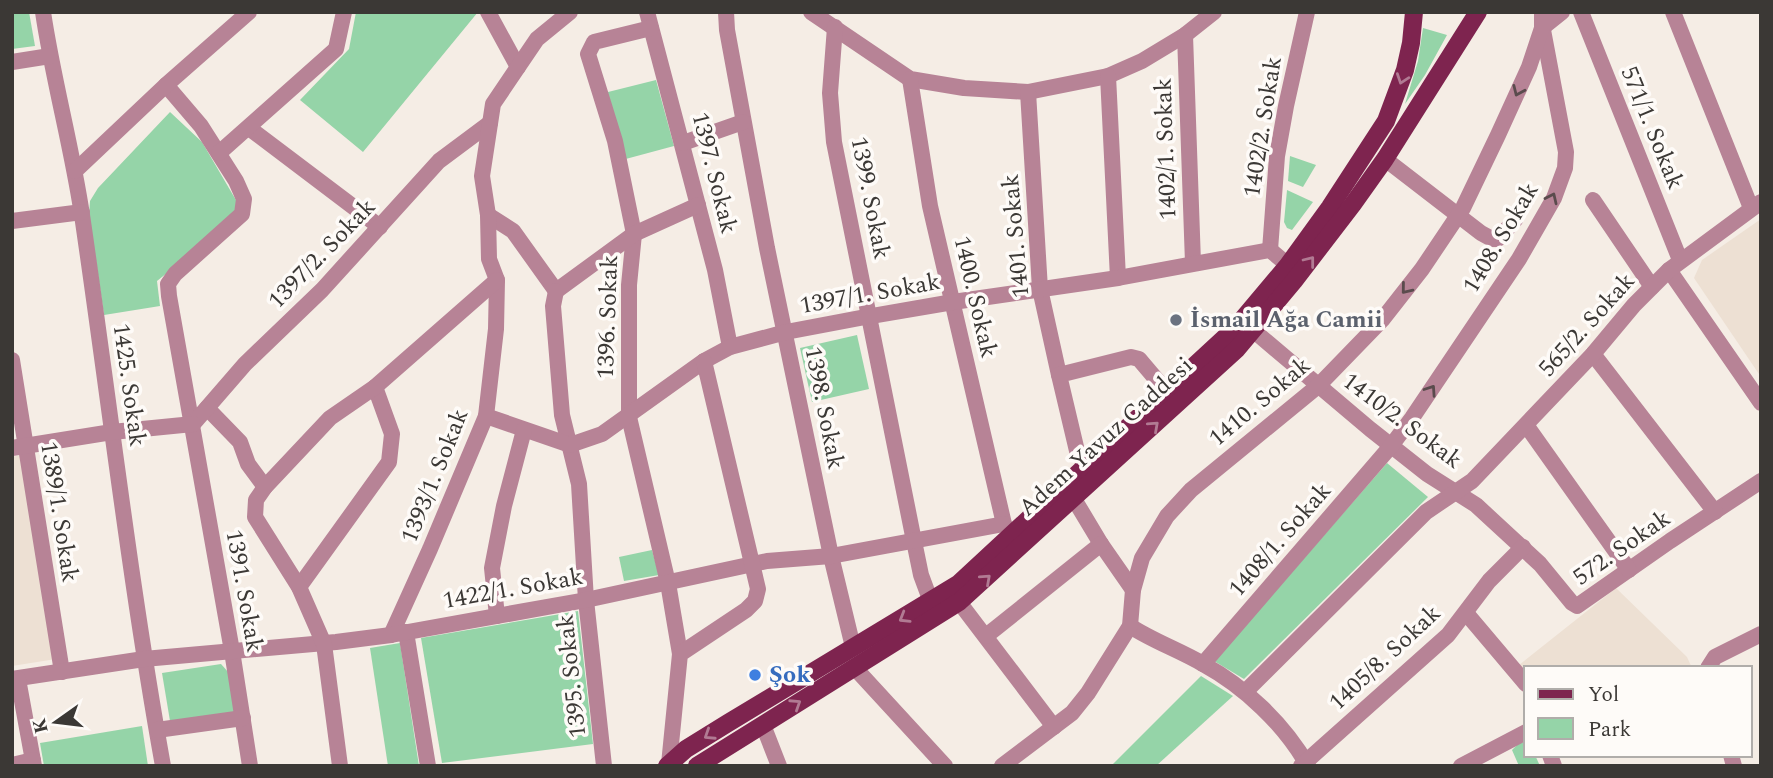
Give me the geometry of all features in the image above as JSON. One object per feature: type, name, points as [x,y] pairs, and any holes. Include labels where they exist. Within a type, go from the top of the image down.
[{"type":"main road","name":"Adem Yavuz Caddesi","points":[[668,765],[686,749],[958,584],[1009,528],[1086,467],[1235,328],[1288,265],[1386,121],[1405,70],[1414,12]]},
{"type":"main road","name":"Adem Yavuz Caddesi","points":[[696,766],[959,602],[1210,375],[1254,331],[1317,253],[1385,159],[1478,12]]},
{"type":"street","name":"1425. Sokak","points":[[43,12],[82,212],[144,659],[163,766]]},
{"type":"street","points":[[75,171],[166,85],[249,12]]},
{"type":"street","points":[[166,85],[201,126],[219,153],[336,49],[344,12]]},
{"type":"street","points":[[488,12],[518,67]]},
{"type":"street","name":"1393/1. Sokak","points":[[399,633],[430,549],[486,416],[496,329],[498,280],[489,259],[488,215],[482,176],[493,104],[537,39],[570,12]]},
{"type":"street","name":"1398. Sokak","points":[[726,12],[767,248],[831,556],[853,647]]},
{"type":"street","points":[[811,12],[910,79],[964,88],[1028,92],[1108,76],[1142,61],[1185,35],[1214,12]]},
{"type":"street","name":"1402/2. Sokak","points":[[1270,250],[1278,156],[1307,12]]},
{"type":"street","points":[[1542,20],[1562,12]]},
{"type":"street","name":"571/1. Sokak","points":[[1581,12],[1674,265],[1761,402]]},
{"type":"street","points":[[1673,12],[1756,205]]},
{"type":"street","name":"1397. Sokak","points":[[649,20],[715,270],[730,347]]},
{"type":"street","name":"1396. Sokak","points":[[649,20],[594,42],[587,54],[615,141],[634,234],[629,285],[629,416],[668,583],[680,654],[668,765]]},
{"type":"street","name":"1410. Sokak","points":[[1002,766],[1072,713],[1088,693],[1130,626],[1133,590],[1142,558],[1175,507],[1220,465],[1318,386],[1382,320],[1422,269],[1459,215],[1529,67],[1542,20]]},
{"type":"street","name":"1408. Sokak","points":[[1391,446],[1520,260],[1554,198],[1565,167],[1564,134],[1542,20]]},
{"type":"street","name":"1399. Sokak","points":[[835,27],[830,93],[834,142],[921,575],[931,602]]},
{"type":"street","name":"1402/1. Sokak","points":[[1185,35],[1193,263]]},
{"type":"street","points":[[12,62],[50,56]]},
{"type":"street","points":[[1108,76],[1118,278]]},
{"type":"street","name":"1400. Sokak","points":[[910,79],[930,206],[1009,528]]},
{"type":"street","name":"1401. Sokak","points":[[1028,92],[1041,289],[1077,451],[1086,467]]},
{"type":"street","points":[[683,143],[743,122]]},
{"type":"street","name":"1397/2. Sokak","points":[[193,424],[245,364],[322,290],[439,161],[490,123]]},
{"type":"street","points":[[249,128],[380,227]]},
{"type":"street","name":"1391. Sokak","points":[[219,153],[244,199],[242,214],[175,274],[168,284],[250,766]]},
{"type":"street","points":[[1385,159],[1492,239],[1498,239],[1515,220]]},
{"type":"street","points":[[1593,200],[1652,287]]},
{"type":"street","points":[[488,215],[513,231],[556,291],[634,234],[698,205]]},
{"type":"street","name":"565/2. Sokak","points":[[1245,691],[1426,512],[1472,481],[1593,355],[1674,265],[1756,205]]},
{"type":"street","points":[[12,221],[82,212]]},
{"type":"street","points":[[1270,250],[1288,265]]},
{"type":"street","name":"1397/1. Sokak","points":[[569,445],[602,435],[704,360],[730,347],[786,332],[953,302],[1118,278],[1270,250]]},
{"type":"street","points":[[340,766],[324,643],[299,587],[255,517],[256,500],[330,418],[375,387],[498,280]]},
{"type":"street","name":"1395. Sokak","points":[[556,291],[554,306],[562,415],[579,484],[586,600],[604,766]]},
{"type":"street","name":"1410/2. Sokak","points":[[1254,331],[1391,446],[1427,474],[1458,492],[1523,547]]},
{"type":"street","points":[[1593,355],[1715,512]]},
{"type":"street","points":[[1059,375],[1131,357],[1139,359],[1167,392]]},
{"type":"street","name":"1389/1. Sokak","points":[[12,360],[19,447],[62,672]]},
{"type":"street","points":[[680,654],[746,610],[755,601],[758,589],[704,360]]},
{"type":"street","points":[[299,587],[389,462],[392,434],[375,387]]},
{"type":"street","points":[[208,408],[240,442],[248,464],[265,487]]},
{"type":"street","points":[[486,416],[569,445]]},
{"type":"street","points":[[19,447],[112,432],[193,424]]},
{"type":"street","points":[[1526,425],[1629,570]]},
{"type":"street","points":[[497,616],[492,568],[504,506],[524,430]]},
{"type":"street","name":"1408/1. Sokak","points":[[1203,664],[1391,446]]},
{"type":"street","name":"572. Sokak","points":[[1523,547],[1577,606],[1761,481]]},
{"type":"street","points":[[1074,499],[1133,590]]},
{"type":"street","name":"1422/1. Sokak","points":[[15,679],[144,659],[324,643],[399,633],[586,600],[753,564],[831,556],[1009,528]]},
{"type":"street","points":[[986,636],[1101,544]]},
{"type":"street","name":"1405/8. Sokak","points":[[1305,764],[1448,635],[1489,582],[1523,547]]},
{"type":"street","points":[[959,602],[1054,727]]},
{"type":"street","points":[[1466,612],[1524,682]]},
{"type":"street","points":[[1130,626],[1203,664],[1245,691],[1280,729],[1305,764]]},
{"type":"street","points":[[399,633],[428,766]]},
{"type":"street","points":[[1709,666],[1716,657],[1761,634]]},
{"type":"street","points":[[854,667],[945,766]]},
{"type":"street","points":[[12,765],[34,763],[15,679]]},
{"type":"street","points":[[157,730],[243,718]]},
{"type":"street","points":[[763,725],[779,766]]},
{"type":"street","points":[[1461,766],[1524,733]]},
{"type":"shaded area","points":[[1761,219],[1761,377],[1694,278],[1702,260]]},
{"type":"shaded area","points":[[21,455],[56,659],[12,666],[12,457]]},
{"type":"shaded area","points":[[1616,588],[1687,657],[1691,666],[1524,666],[1524,671],[1519,665]]},
{"type":"green space","points":[[12,12],[29,12],[35,46],[12,49]]},
{"type":"green space","points":[[356,12],[478,12],[363,152],[300,100],[349,49]]},
{"type":"green space","points":[[1423,28],[1447,35],[1405,104],[1418,61]]},
{"type":"green space","points":[[656,80],[674,146],[622,160],[604,93]]},
{"type":"green space","points":[[170,112],[202,142],[240,207],[208,240],[157,281],[160,306],[104,315],[89,214],[90,201],[98,188]]},
{"type":"green space","points":[[1290,156],[1316,165],[1303,187],[1288,181]]},
{"type":"green space","points":[[1287,190],[1313,202],[1292,230],[1287,228],[1284,222]]},
{"type":"green space","points":[[857,335],[869,389],[812,402],[800,348]]},
{"type":"green space","points":[[1387,463],[1428,497],[1244,679],[1214,661]]},
{"type":"green space","points":[[652,550],[659,575],[624,581],[619,557]]},
{"type":"green space","points":[[578,611],[593,744],[442,763],[421,638]]},
{"type":"green space","points":[[400,643],[419,766],[388,766],[370,648]]},
{"type":"green space","points":[[221,664],[229,673],[236,717],[171,727],[162,673]]},
{"type":"green space","points":[[1201,676],[1233,696],[1156,766],[1111,766]]},
{"type":"green space","points":[[142,726],[148,766],[44,766],[40,743]]},
{"type":"green space","points":[[1524,742],[1524,757],[1536,757],[1540,766],[1519,766],[1512,750],[1519,743]]},
{"type":"place","name":"İsmail Ağa Camii","points":[[1176,320]]},
{"type":"place","name":"Şok","points":[[755,675]]}]
